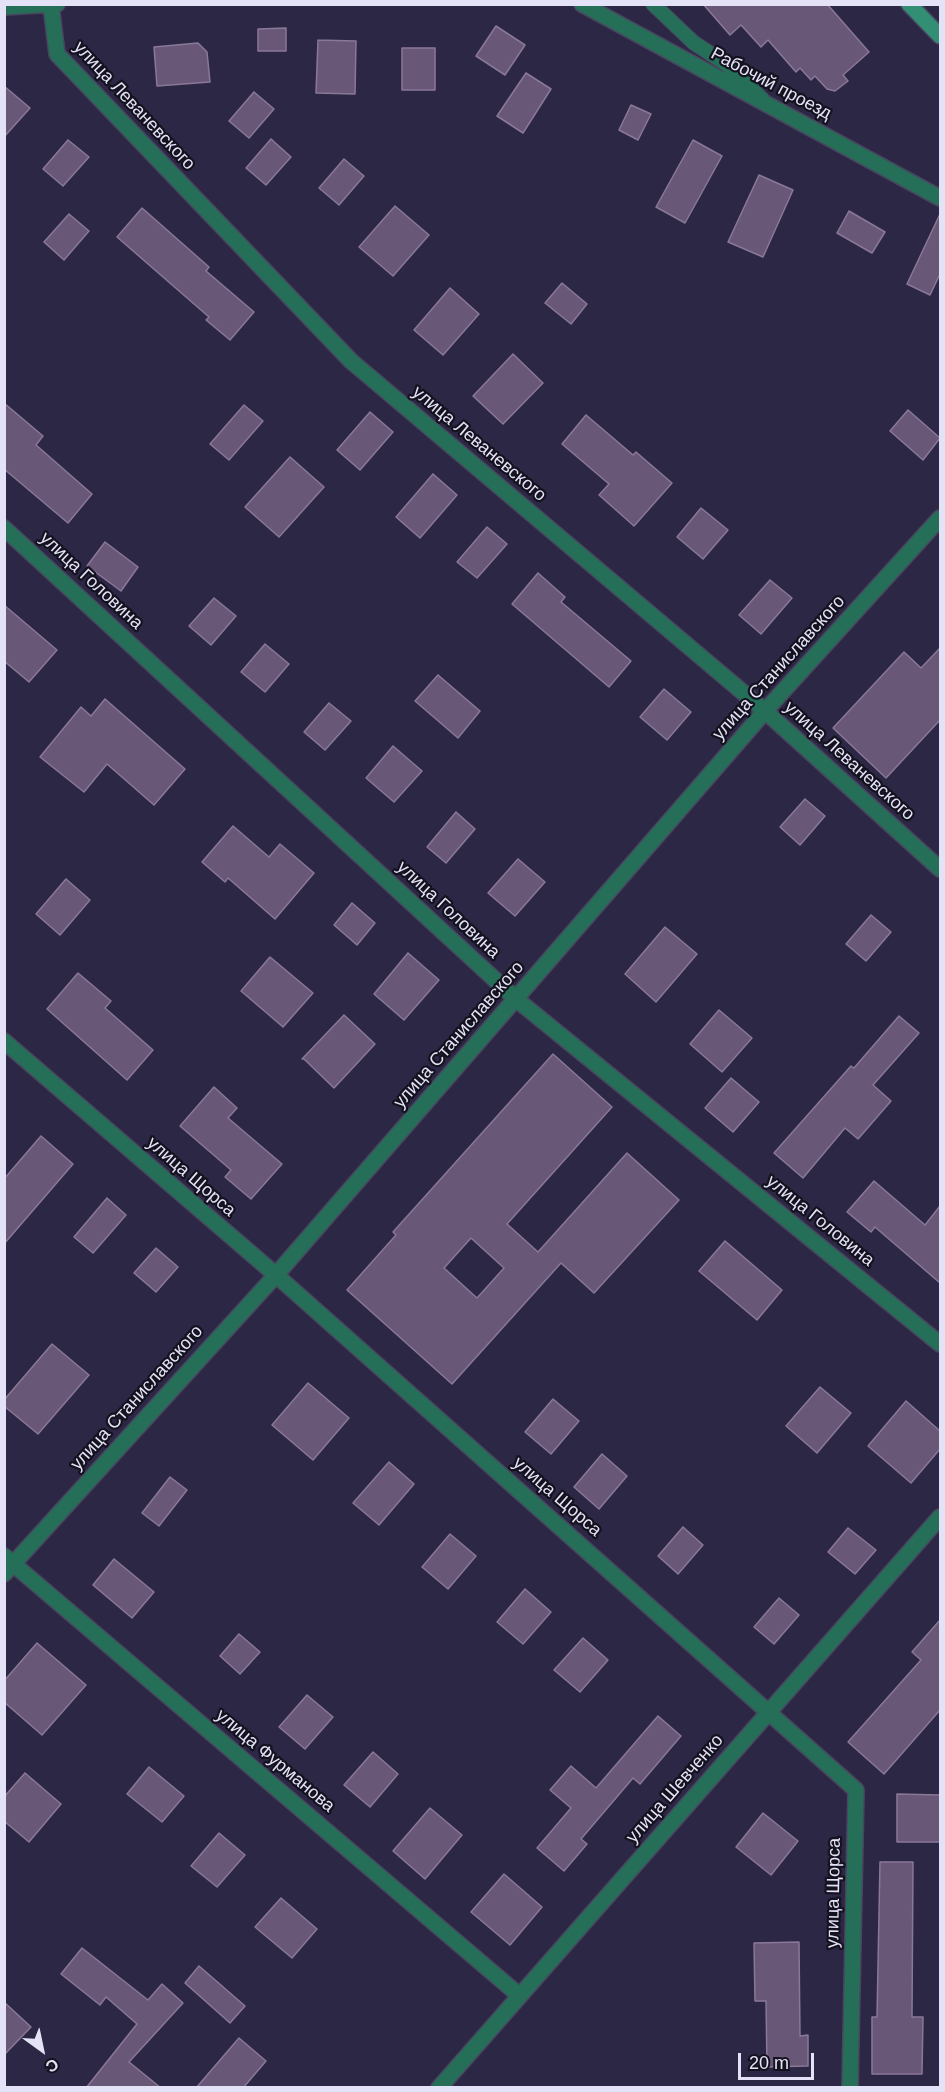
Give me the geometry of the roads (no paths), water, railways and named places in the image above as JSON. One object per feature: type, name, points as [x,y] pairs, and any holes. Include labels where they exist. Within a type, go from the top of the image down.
[{"type":"main road","points":[[909,4],[940,36]]},
{"type":"street","points":[[4,7],[57,4]]},
{"type":"street","name":"Рабочий проезд","points":[[582,4],[940,198]]},
{"type":"street","name":"улица Леваневского","points":[[51,5],[57,54],[351,361],[765,711],[940,869]]},
{"type":"street","name":"улица Станиславского","points":[[7,1565],[276,1275],[765,711],[940,519]]},
{"type":"street","name":"улица Головина","points":[[4,528],[516,999],[940,1344]]},
{"type":"street","name":"улица Щорса","points":[[4,1041],[276,1275],[769,1710],[856,1790],[849,2088]]},
{"type":"street","name":"улица Шевченко","points":[[439,2088],[940,1517]]},
{"type":"street","name":"улица Фурманова","points":[[7,1565],[520,1996]]},
{"type":"lane","points":[[653,4],[694,43],[725,63],[767,104]]}]
